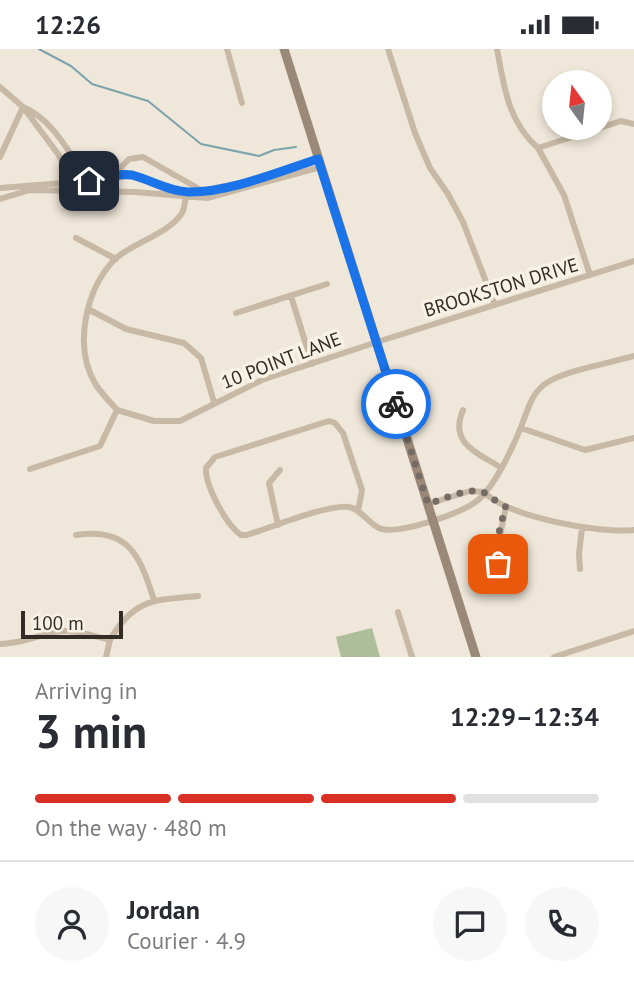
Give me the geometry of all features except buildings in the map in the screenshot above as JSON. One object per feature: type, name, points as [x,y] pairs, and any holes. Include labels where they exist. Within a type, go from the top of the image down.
[{"type":"street","points":[[227,49],[242,103]]},
{"type":"street","points":[[284,49],[476,657]]},
{"type":"street","points":[[388,49],[415,133],[430,169],[449,194],[463,222],[495,305]]},
{"type":"street","points":[[496,49],[508,104],[524,136],[538,148],[564,195],[590,275]]},
{"type":"street","points":[[0,87],[23,107],[58,154],[73,182],[86,192]]},
{"type":"street","points":[[0,156],[23,107]]},
{"type":"street","points":[[23,107],[45,120],[89,181]]},
{"type":"street","points":[[538,148],[621,121],[634,124]]},
{"type":"street","points":[[108,177],[129,159],[143,157],[202,191]]},
{"type":"street","points":[[0,199],[4,188],[129,175],[186,194],[320,163]]},
{"type":"street","points":[[0,199],[25,191],[216,197],[320,163]]},
{"type":"street","points":[[108,177],[117,192]]},
{"type":"street","points":[[30,469],[100,446],[117,410],[95,384],[83,346],[88,309],[100,281],[116,258],[162,230],[182,214],[186,194]]},
{"type":"street","points":[[76,239],[116,258]]},
{"type":"street","name":"BROOKSTON DRIVE","points":[[377,342],[634,261]]},
{"type":"street","points":[[236,313],[327,284]]},
{"type":"street","points":[[291,296],[312,364]]},
{"type":"street","points":[[88,309],[126,329],[184,344],[201,358],[214,402]]},
{"type":"street","name":"10 POINT LANE","points":[[117,410],[154,421],[180,421],[262,380],[377,342]]},
{"type":"street","points":[[358,511],[362,490],[343,433],[335,423],[322,422],[215,457],[206,468],[208,485],[236,531],[247,535],[329,509],[348,507],[358,511],[375,526],[390,531],[404,530],[475,503],[500,467],[521,428],[531,399],[549,381],[634,356]]},
{"type":"street","points":[[463,410],[458,426],[462,439],[473,450],[500,467]]},
{"type":"street","points":[[521,428],[584,450],[634,438]]},
{"type":"street","points":[[278,525],[269,483],[281,470]]},
{"type":"street","points":[[428,504],[470,491],[484,492],[506,507],[582,528],[634,530]]},
{"type":"street","points":[[501,573],[497,549],[506,507]]},
{"type":"street","points":[[580,569],[582,528]]},
{"type":"street","points":[[76,535],[101,533],[120,539],[131,548],[146,575],[154,600]]},
{"type":"street","points":[[106,657],[110,640],[131,612],[154,600],[198,596]]},
{"type":"street","points":[[398,612],[412,657]]},
{"type":"street","points":[[0,644],[23,642],[62,631],[110,640]]},
{"type":"street","points":[[554,657],[634,631]]},
{"type":"green space","points":[[372,628],[380,657],[341,657],[336,637]]},
{"type":"waterway","points":[[39,49],[71,66],[92,84],[148,101],[201,144],[259,156],[274,150],[296,147]]},
{"type":"way so far","points":[[396,404],[428,504],[470,491],[484,492],[489,498],[506,507],[499,533],[498,564]]},
{"type":"route","points":[[89,181],[129,175],[168,188],[187,192],[202,191],[240,183],[318,159],[396,404]]}]
